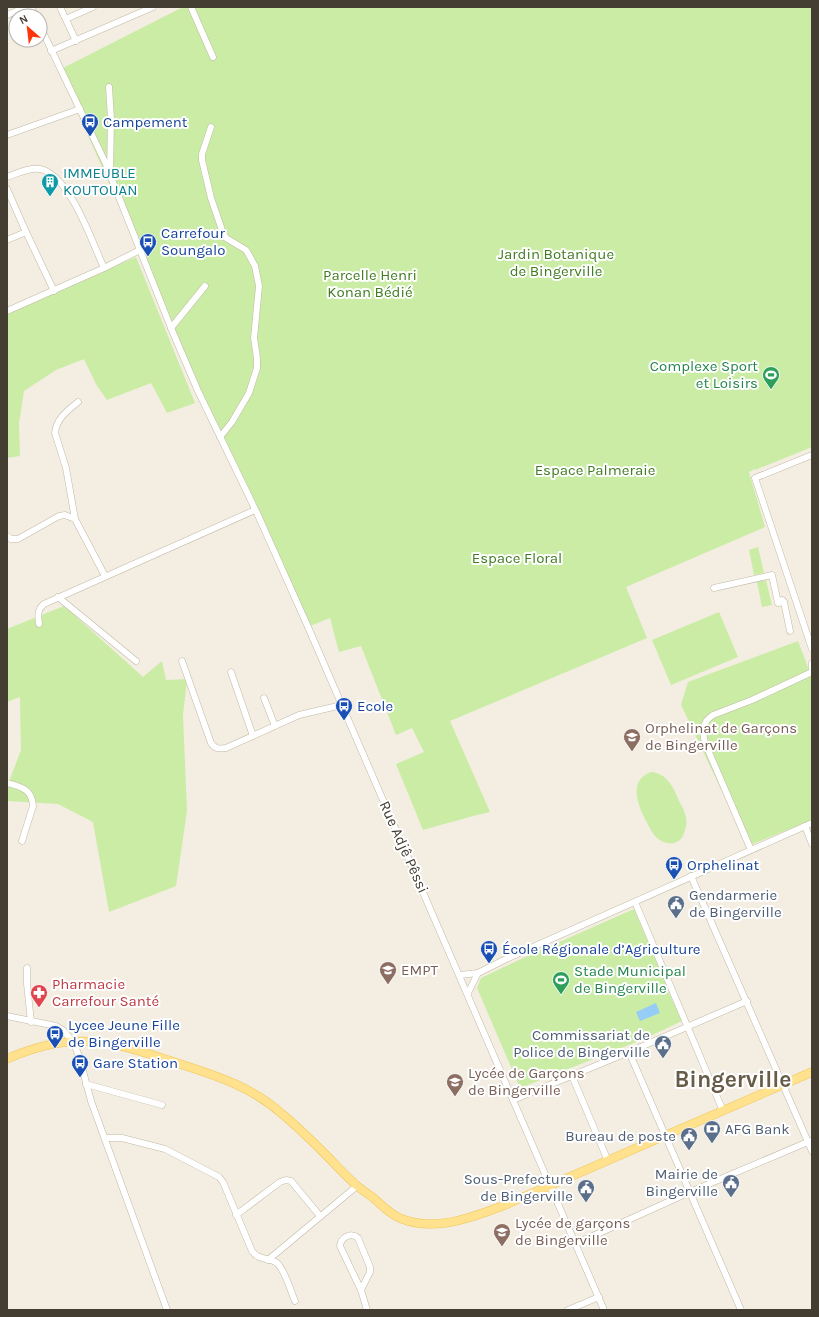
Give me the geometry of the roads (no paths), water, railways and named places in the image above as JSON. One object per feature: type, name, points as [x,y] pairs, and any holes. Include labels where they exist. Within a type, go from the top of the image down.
[{"type":"main road","points":[[7,1059],[42,1047],[74,1042],[95,1042],[148,1054],[230,1081],[251,1091],[282,1113],[356,1186],[387,1210],[401,1219],[415,1223],[429,1224],[469,1218],[505,1205],[812,1072]]},
{"type":"street","points":[[7,15],[26,7]]},
{"type":"street","points":[[60,7],[76,41]]},
{"type":"street","points":[[66,19],[93,7]]},
{"type":"street","points":[[51,51],[153,7]]},
{"type":"street","points":[[191,7],[213,57]]},
{"type":"street","name":"Rue Adjê Pêssi","points":[[48,44],[80,108],[110,175],[171,328],[198,391],[255,510],[342,705],[604,1310]]},
{"type":"street","points":[[109,87],[112,119],[110,175]]},
{"type":"street","points":[[7,135],[80,108]]},
{"type":"street","points":[[211,127],[202,154],[202,160],[211,198],[223,233],[226,238],[246,250],[255,266],[259,286],[254,338],[257,368],[249,393],[232,422],[220,436]]},
{"type":"street","points":[[7,177],[33,169],[39,169],[46,171],[59,181],[72,198],[104,268]]},
{"type":"street","points":[[7,189],[54,290]]},
{"type":"street","points":[[7,240],[26,232]]},
{"type":"street","points":[[7,311],[104,268],[140,250]]},
{"type":"street","points":[[171,328],[205,286]]},
{"type":"street","points":[[78,402],[59,420],[55,427],[55,433],[66,468],[75,519],[105,576]]},
{"type":"street","points":[[812,455],[755,478],[812,649]]},
{"type":"street","points":[[39,624],[38,613],[44,604],[255,510]]},
{"type":"street","points":[[7,536],[11,539],[18,539],[59,516],[65,515],[75,519]]},
{"type":"street","points":[[714,588],[772,575],[778,603],[783,601],[790,631]]},
{"type":"street","points":[[58,597],[136,661]]},
{"type":"street","points":[[182,661],[211,742],[214,747],[219,749],[226,748],[299,715],[342,705]]},
{"type":"street","points":[[231,672],[253,736]]},
{"type":"street","points":[[751,850],[705,743],[703,730],[704,723],[707,718],[712,715],[752,700],[812,672]]},
{"type":"street","points":[[264,698],[275,726]]},
{"type":"street","points":[[7,783],[25,789],[33,800],[33,806],[22,841]]},
{"type":"street","points":[[460,975],[478,973],[691,876],[812,823]]},
{"type":"street","points":[[805,826],[812,844]]},
{"type":"street","points":[[691,876],[783,1085],[810,1142],[812,1152]]},
{"type":"street","points":[[635,902],[722,1111]]},
{"type":"street","points":[[27,968],[27,990],[31,1022]]},
{"type":"street","points":[[468,994],[478,973]]},
{"type":"street","points":[[513,1100],[747,1001]]},
{"type":"street","points":[[7,1016],[56,1026],[63,1030],[74,1042],[91,1101],[106,1138],[167,1310]]},
{"type":"street","points":[[629,1052],[741,1310]]},
{"type":"street","points":[[572,1076],[608,1160]]},
{"type":"street","points":[[86,1084],[162,1105]]},
{"type":"street","points":[[106,1138],[122,1138],[165,1149],[217,1176],[223,1182],[255,1256],[278,1264],[295,1301]]},
{"type":"street","points":[[575,1244],[690,1192],[810,1142]]},
{"type":"street","points":[[236,1215],[280,1182],[286,1180],[291,1181],[320,1216]]},
{"type":"street","points":[[268,1260],[356,1186]]},
{"type":"street","points":[[361,1290],[370,1272],[370,1267],[358,1238],[355,1235],[352,1235],[343,1239],[340,1242],[340,1246],[361,1290],[367,1310]]},
{"type":"street","points":[[568,1310],[599,1297]]},
{"type":"water","points":[[656,1003],[660,1013],[640,1021],[636,1012]]},
{"type":"place","name":"Campement","points":[[90,137]]},
{"type":"place","name":"IMMEUBLE KOUTOUAN","points":[[50,197]]},
{"type":"place","name":"Carrefour Soungalo","points":[[148,257]]},
{"type":"place","name":"Complexe Sport et Loisirs","points":[[771,390]]},
{"type":"place","name":"Ecole","points":[[344,721]]},
{"type":"place","name":"Orphelinat de Garçons de Bingerville","points":[[632,752]]},
{"type":"place","name":"Orphelinat","points":[[674,880]]},
{"type":"place","name":"Gendarmerie de Bingerville","points":[[676,919]]},
{"type":"place","name":"École Régionale d’Agriculture","points":[[489,964]]},
{"type":"place","name":"EMPT","points":[[388,985]]},
{"type":"place","name":"Stade Municipal de Bingerville","points":[[561,995]]},
{"type":"place","name":"Pharmacie Carrefour Santé","points":[[39,1008]]},
{"type":"place","name":"Lycee Jeune Fille de Bingerville","points":[[55,1049]]},
{"type":"place","name":"Commissariat de Police de Bingerville","points":[[663,1059]]},
{"type":"place","name":"Gare Station","points":[[80,1078]]},
{"type":"place","name":"Lycée de Garçons de Bingerville","points":[[455,1097]]},
{"type":"place","name":"AFG Bank","points":[[712,1144]]},
{"type":"place","name":"Bureau de poste","points":[[689,1151]]},
{"type":"place","name":"Mairie de Bingerville","points":[[731,1198]]},
{"type":"place","name":"Sous-Prefecture de Bingerville","points":[[586,1203]]},
{"type":"place","name":"Lycée de garçons de Bingerville","points":[[502,1247]]},
{"type":"district","name":"Bingerville","points":[[733,1079]]},
{"type":"park label","name":"Jardin Botanique de Bingerville","points":[[556,262]]},
{"type":"park label","name":"Parcelle Henri Konan Bédié","points":[[370,284]]},
{"type":"park label","name":"Espace Palmeraie","points":[[595,470]]},
{"type":"park label","name":"Espace Floral","points":[[517,558]]}]
